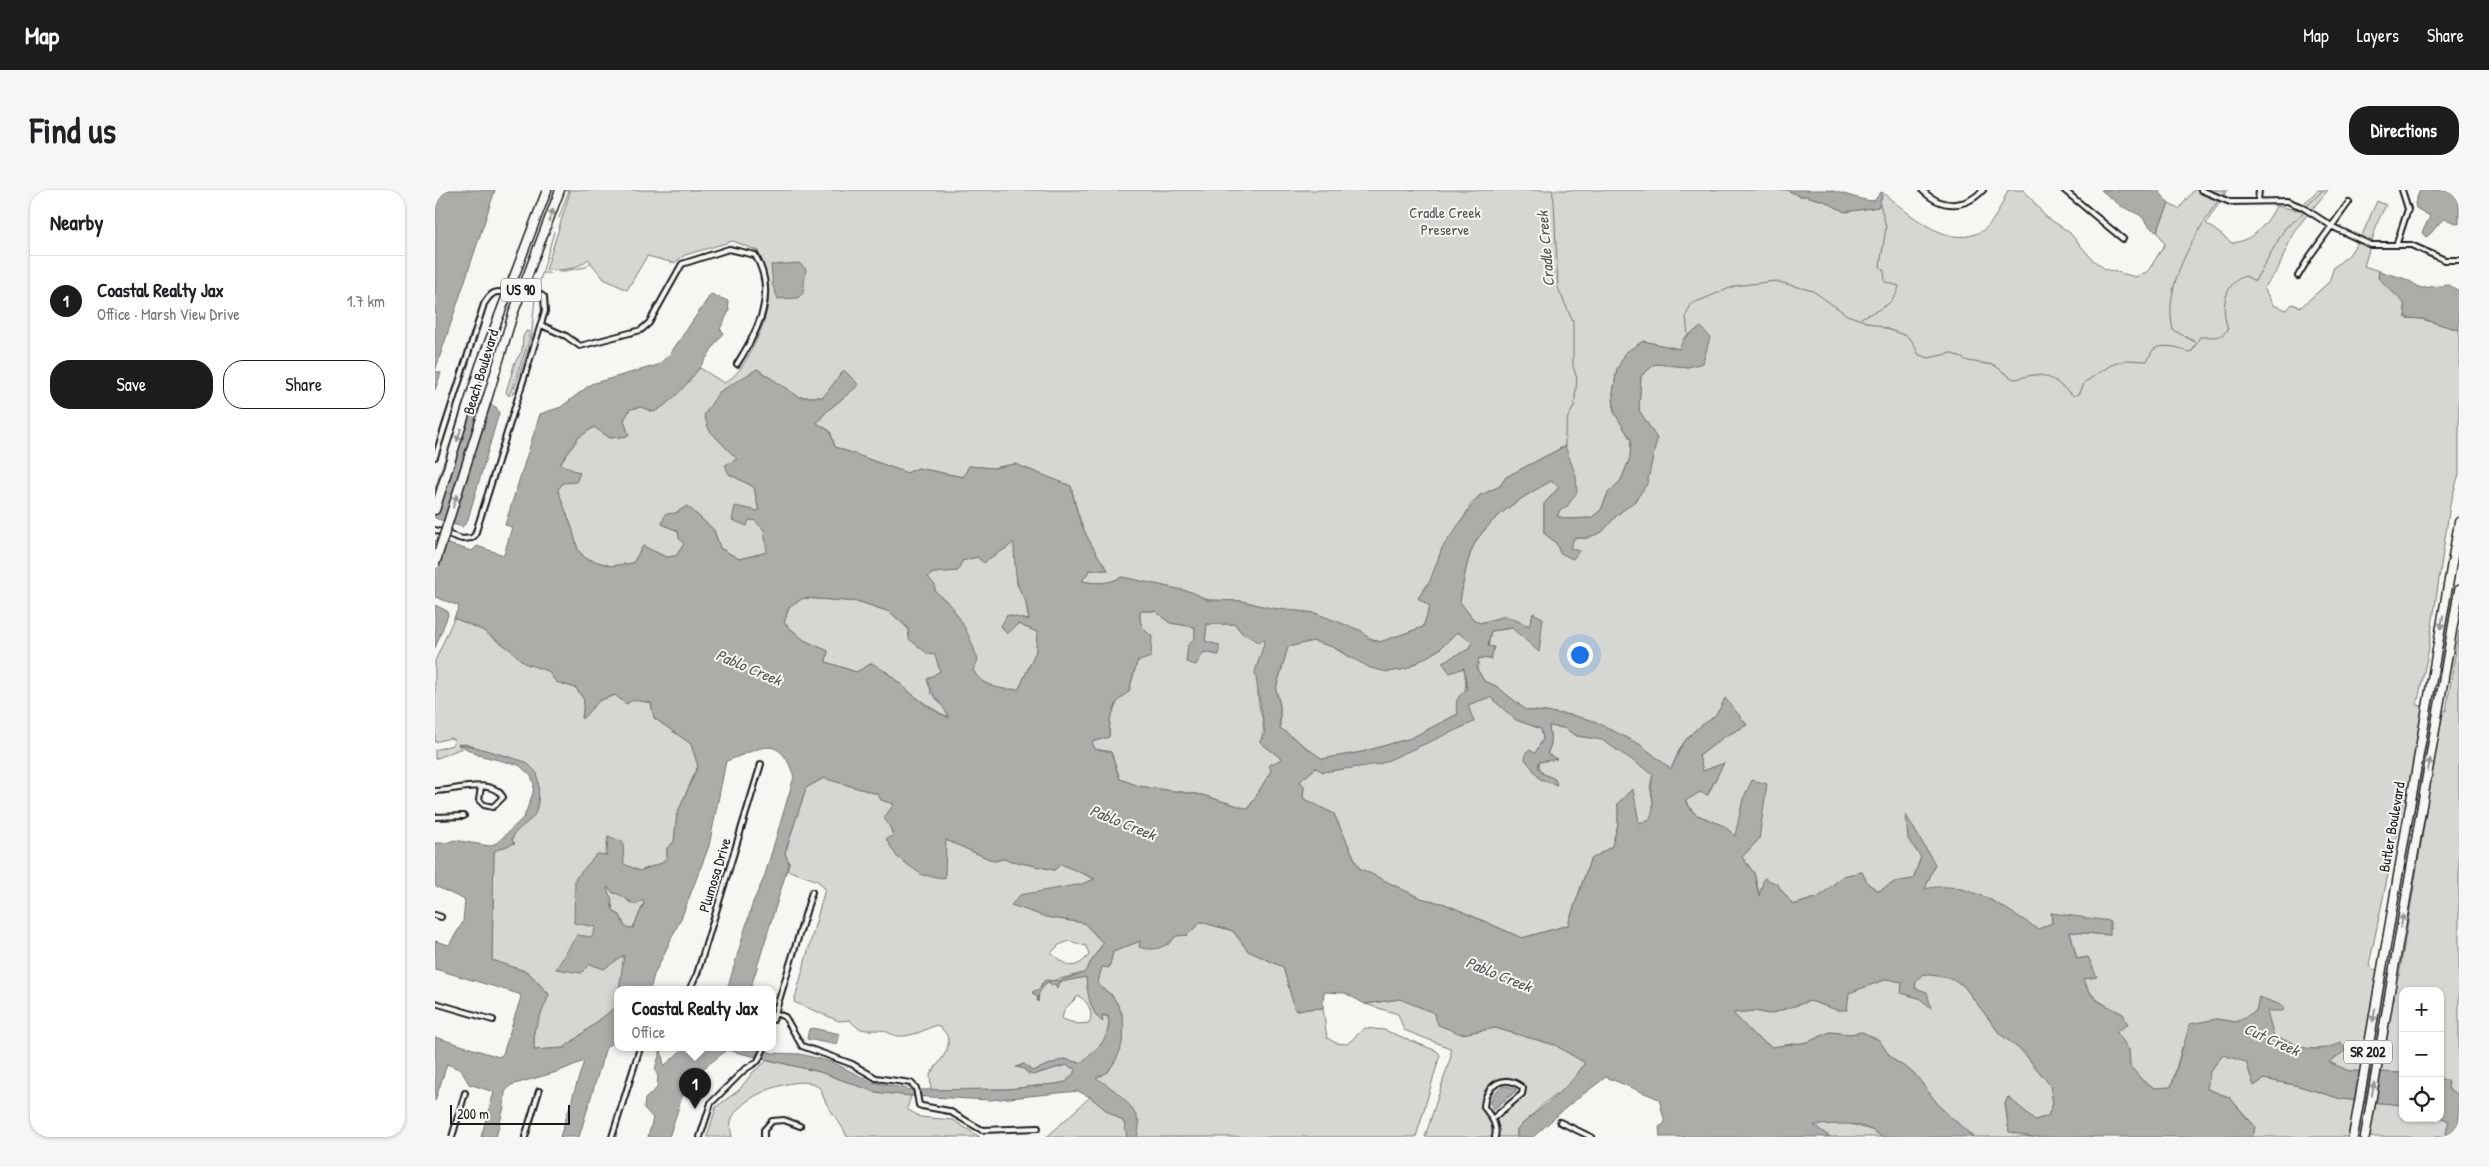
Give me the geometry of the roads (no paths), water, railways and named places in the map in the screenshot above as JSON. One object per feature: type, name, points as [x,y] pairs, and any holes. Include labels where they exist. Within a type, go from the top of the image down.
[{"type":"highway","name":"US 90","points":[[435,510],[473,388],[547,190]]},
{"type":"highway","name":"Beach Boulevard","points":[[435,564],[523,284],[560,190]]},
{"type":"highway","points":[[523,284],[521,272],[536,232],[537,218]]},
{"type":"highway","points":[[498,361],[497,347],[511,303],[507,294]]},
{"type":"highway","name":"Butler Boulevard","points":[[2353,1137],[2459,522]]},
{"type":"highway","name":"Butler Boulevard","points":[[2365,1137],[2459,590]]},
{"type":"street","points":[[1922,190],[1938,202],[1956,205],[1972,200],[1983,190]]},
{"type":"street","points":[[2064,190],[2123,239]]},
{"type":"street","points":[[2201,190],[2224,201],[2287,201],[2302,207],[2333,227],[2364,242],[2371,244],[2397,243],[2411,245],[2445,260],[2459,260]]},
{"type":"street","points":[[2259,190],[2259,201]]},
{"type":"street","points":[[2397,243],[2408,209],[2402,190]]},
{"type":"street","points":[[2299,276],[2310,256],[2333,227],[2349,202]]},
{"type":"street","points":[[541,325],[566,336],[580,346],[641,330],[649,323],[679,267],[686,262],[729,249],[755,255],[761,266],[765,294],[763,315],[751,342],[737,364]]},
{"type":"street","points":[[435,530],[462,539],[472,538],[475,535],[541,325],[546,303],[544,297],[523,284]]},
{"type":"street","points":[[435,457],[484,304],[494,292],[499,291],[507,294]]},
{"type":"street","name":"Plumosa Drive","points":[[691,986],[697,974],[761,764]]},
{"type":"street","points":[[435,791],[468,786],[481,787],[499,792],[503,797],[502,800],[493,807],[484,805],[479,800],[481,787]]},
{"type":"street","points":[[435,817],[464,816]]},
{"type":"street","points":[[776,1010],[812,892]]},
{"type":"street","points":[[435,915],[441,917]]},
{"type":"street","points":[[435,1003],[493,1020]]},
{"type":"street","points":[[776,1013],[785,1017],[802,1046],[852,1064],[876,1078],[911,1083],[916,1088],[918,1101],[922,1106],[949,1111],[959,1115],[982,1130],[1038,1128]]},
{"type":"street","points":[[612,1137],[639,1051]]},
{"type":"street","points":[[700,1137],[711,1103],[744,1070],[759,1061],[762,1051]]},
{"type":"street","points":[[1492,1119],[1521,1094],[1523,1088],[1519,1084],[1504,1080],[1494,1084],[1485,1097],[1484,1107],[1492,1119],[1496,1132],[1495,1137]]},
{"type":"street","points":[[525,1137],[539,1091]]},
{"type":"street","points":[[452,1137],[465,1093]]},
{"type":"street","points":[[764,1137],[764,1130],[772,1121],[784,1120],[800,1126]]},
{"type":"street","points":[[1560,1122],[1591,1137]]},
{"type":"water","points":[[436,190],[495,190],[435,371]]},
{"type":"water","points":[[1787,190],[1827,190],[1874,201],[1881,192],[1883,193],[1878,207],[1845,212],[1824,201],[1800,196]]},
{"type":"water","points":[[2101,190],[2158,190],[2169,204],[2157,231],[2152,229],[2140,215],[2121,206]]},
{"type":"water","points":[[2420,190],[2459,190],[2459,224],[2445,219],[2426,237],[2422,233],[2430,216],[2416,208],[2415,203]]},
{"type":"water","points":[[799,263],[806,269],[803,293],[798,298],[778,299],[773,286],[771,265]]},
{"type":"water","points":[[2379,271],[2406,279],[2421,288],[2449,285],[2459,291],[2459,330],[2422,319],[2406,318],[2404,303],[2378,278]]},
{"type":"water","points":[[711,294],[728,301],[729,311],[720,329],[724,333],[679,393],[654,412],[641,407],[630,409],[624,420],[629,436],[610,438],[594,427],[578,438],[560,464],[580,473],[576,482],[563,483],[558,490],[578,550],[585,558],[611,566],[633,563],[643,546],[666,557],[676,556],[684,544],[679,538],[678,531],[662,524],[665,514],[676,513],[687,506],[714,530],[720,548],[739,559],[767,552],[764,530],[754,520],[749,520],[747,526],[732,520],[735,506],[759,511],[754,487],[729,474],[725,465],[737,459],[709,430],[704,415],[719,392],[757,369],[799,397],[823,397],[844,370],[859,385],[826,412],[817,423],[830,431],[835,447],[907,473],[918,468],[963,477],[969,466],[993,468],[1015,464],[1071,486],[1084,531],[1108,570],[1090,570],[1082,581],[1103,583],[1122,577],[1192,592],[1208,600],[1242,601],[1270,608],[1315,613],[1362,631],[1367,638],[1380,642],[1423,627],[1430,606],[1418,598],[1430,581],[1442,548],[1479,496],[1500,486],[1506,477],[1565,446],[1576,476],[1577,492],[1566,508],[1560,510],[1557,516],[1567,519],[1591,518],[1601,510],[1608,493],[1621,480],[1630,458],[1631,440],[1614,412],[1613,393],[1617,369],[1626,352],[1643,341],[1679,349],[1684,338],[1701,327],[1710,337],[1703,363],[1688,367],[1655,364],[1641,376],[1639,410],[1657,439],[1647,484],[1635,501],[1617,515],[1602,532],[1587,538],[1574,538],[1570,548],[1579,551],[1573,559],[1560,553],[1556,543],[1544,533],[1544,504],[1559,487],[1551,481],[1521,499],[1493,520],[1474,544],[1468,560],[1460,602],[1473,619],[1480,623],[1506,616],[1529,626],[1533,613],[1543,618],[1539,652],[1512,628],[1491,631],[1488,646],[1494,647],[1491,659],[1479,658],[1477,669],[1484,681],[1496,686],[1526,710],[1572,715],[1594,721],[1641,745],[1671,769],[1681,747],[1687,739],[1714,717],[1725,698],[1747,725],[1724,737],[1699,756],[1703,771],[1724,763],[1707,795],[1700,792],[1685,801],[1695,814],[1724,826],[1735,836],[1743,799],[1752,780],[1767,784],[1759,839],[1742,857],[1754,873],[1759,896],[1764,878],[1777,884],[1793,905],[1819,897],[1843,876],[1862,872],[1868,884],[1879,891],[1895,882],[1913,879],[1921,857],[1908,839],[1906,815],[1935,864],[1925,889],[1955,888],[1985,897],[2038,929],[2052,923],[2051,913],[2110,921],[2110,935],[2070,932],[2077,959],[2088,957],[2097,977],[2084,979],[2087,989],[2096,1000],[2123,1014],[2128,1025],[2116,1031],[2129,1050],[2130,1066],[2142,1080],[2155,1088],[2171,1087],[2190,1024],[2216,1019],[2236,1022],[2256,1011],[2259,997],[2284,1006],[2283,1011],[2267,1011],[2274,1037],[2315,1049],[2323,1049],[2341,1042],[2345,1051],[2329,1062],[2349,1071],[2399,1073],[2399,1105],[2341,1099],[2299,1086],[2264,1079],[2254,1086],[2246,1062],[2223,1055],[2210,1071],[2207,1089],[2229,1097],[2255,1127],[2253,1137],[2033,1137],[2009,1132],[2005,1104],[2008,1097],[2035,1120],[2048,1116],[2053,1103],[2050,1085],[2023,1052],[2000,1034],[1963,985],[1946,977],[1923,974],[1916,981],[1915,988],[1927,992],[1931,1008],[1919,998],[1901,993],[1902,982],[1887,979],[1849,993],[1847,1010],[1837,1010],[1810,1001],[1769,1014],[1755,1011],[1733,1013],[1755,1036],[1772,1047],[1808,1042],[1830,1032],[1850,1034],[1862,1032],[1879,1040],[1891,1058],[1914,1073],[1940,1107],[1973,1137],[1882,1137],[1874,1131],[1858,1125],[1841,1124],[1814,1125],[1830,1137],[1660,1137],[1659,1127],[1665,1123],[1659,1099],[1606,1077],[1569,1105],[1533,1137],[1517,1137],[1517,1129],[1563,1089],[1585,1063],[1555,1045],[1495,1028],[1461,1034],[1438,1025],[1434,1013],[1400,999],[1365,1004],[1345,993],[1324,992],[1323,1008],[1295,1010],[1283,967],[1248,951],[1233,931],[1201,922],[1187,935],[1176,936],[1159,948],[1139,947],[1140,941],[1113,952],[1109,968],[1102,967],[1099,985],[1117,1003],[1121,1012],[1123,1032],[1122,1043],[1115,1062],[1107,1073],[1096,1078],[1109,1086],[1127,1102],[1139,1123],[1137,1137],[1127,1137],[1124,1122],[1090,1097],[1078,1091],[990,1100],[875,1092],[820,1072],[731,1051],[767,1051],[800,1054],[832,1062],[872,1082],[912,1090],[1008,1089],[1066,1082],[1075,1069],[1066,1065],[1032,1075],[1021,1067],[1016,1067],[1024,1064],[1032,1071],[1064,1059],[1080,1063],[1097,1049],[1105,1037],[1109,1024],[1108,1016],[1102,1015],[1103,1022],[1095,1014],[1088,995],[1086,977],[1060,982],[1057,984],[1057,989],[1055,984],[1051,986],[1050,982],[1047,982],[1039,993],[1038,1002],[1037,996],[1032,992],[1039,989],[1045,980],[1058,981],[1084,973],[1103,943],[1084,923],[1046,917],[1011,905],[1020,895],[1082,884],[1095,879],[1061,864],[1054,870],[1003,859],[994,861],[946,840],[945,878],[922,875],[897,857],[886,839],[893,836],[884,818],[894,804],[881,800],[878,794],[823,778],[806,788],[785,853],[789,863],[751,986],[728,986],[753,902],[764,878],[794,777],[782,753],[775,748],[767,747],[726,761],[709,846],[682,916],[654,975],[651,986],[620,986],[624,955],[604,969],[590,964],[581,973],[556,969],[577,935],[592,937],[596,927],[574,923],[575,879],[597,854],[607,855],[608,836],[623,842],[624,864],[640,871],[662,863],[667,857],[667,848],[674,842],[677,814],[698,766],[691,744],[654,718],[651,703],[633,700],[626,704],[615,695],[600,700],[582,719],[584,700],[576,688],[556,682],[548,671],[524,663],[511,650],[482,630],[454,618],[459,606],[435,597],[435,540],[472,551],[477,546],[504,555],[512,527],[505,525],[540,414],[561,407],[591,384],[658,365],[670,354]],"holes":[[[1014,542],[1017,580],[1025,598],[1029,620],[1007,615],[1001,626],[1007,634],[1018,624],[1037,632],[1036,651],[1019,689],[1005,689],[987,684],[977,676],[973,670],[978,660],[966,630],[957,614],[935,591],[935,585],[928,577],[933,573],[958,571],[962,561],[977,557],[984,563]],[[804,598],[860,602],[890,612],[908,628],[909,639],[928,654],[935,655],[940,671],[927,679],[931,691],[949,718],[919,700],[891,676],[872,663],[856,672],[826,662],[828,651],[804,640],[784,623],[789,607]],[[1140,611],[1155,611],[1170,623],[1195,627],[1195,637],[1188,645],[1186,662],[1196,665],[1204,652],[1219,655],[1219,645],[1205,641],[1207,624],[1235,624],[1242,633],[1259,642],[1265,640],[1255,672],[1265,733],[1260,742],[1282,759],[1269,765],[1271,771],[1248,809],[1202,795],[1139,786],[1120,779],[1111,752],[1095,749],[1092,742],[1109,737],[1110,720],[1117,702],[1129,691],[1137,662],[1151,657],[1152,636],[1142,625]],[[1457,632],[1473,642],[1469,649],[1442,662],[1450,673],[1464,668],[1467,689],[1457,700],[1458,714],[1411,738],[1362,752],[1322,759],[1280,728],[1280,706],[1276,689],[1288,647],[1313,641],[1333,647],[1370,668],[1388,672],[1406,669],[1440,649]],[[1490,697],[1516,720],[1541,729],[1543,739],[1535,753],[1530,750],[1526,752],[1525,759],[1540,779],[1557,785],[1555,779],[1542,773],[1538,767],[1539,762],[1557,759],[1547,754],[1551,744],[1549,726],[1564,728],[1577,736],[1602,740],[1653,774],[1653,808],[1649,820],[1639,823],[1633,789],[1618,803],[1618,824],[1612,846],[1590,860],[1568,925],[1522,938],[1445,904],[1420,898],[1359,868],[1334,814],[1303,798],[1304,786],[1300,781],[1316,768],[1323,772],[1380,764],[1474,722],[1468,705]],[[608,887],[613,893],[636,905],[642,900],[644,904],[633,928],[625,927],[620,915],[614,912],[611,904],[612,899],[607,890]]]},
{"type":"water","points":[[435,371],[441,373],[435,390]]},
{"type":"water","points":[[474,399],[496,407],[499,413],[467,522],[462,527],[435,518],[435,489],[464,400]]},
{"type":"water","points":[[435,605],[447,611],[448,615],[435,648]]},
{"type":"water","points":[[458,744],[472,746],[526,762],[537,773],[539,788],[535,814],[515,834],[512,841],[515,843],[494,851],[492,960],[528,972],[549,995],[534,1031],[534,1050],[564,1048],[614,1008],[614,1042],[606,1047],[579,1137],[560,1137],[584,1061],[557,1072],[511,1085],[505,1092],[504,1107],[496,1137],[481,1137],[494,1092],[469,1084],[461,1070],[447,1064],[435,1101],[435,1037],[499,1057],[503,1054],[521,997],[519,994],[435,969],[435,941],[449,945],[463,922],[465,900],[435,886],[435,843],[446,843],[454,840],[490,846],[498,842],[524,817],[533,793],[534,784],[531,776],[519,765],[478,755]]},
{"type":"water","points":[[809,1029],[840,1034],[837,1045],[807,1039]]},
{"type":"water","points":[[661,1051],[664,1066],[681,1051],[726,1051],[695,1075],[682,1097],[669,1137],[648,1137],[653,1118],[644,1108],[645,1099],[657,1088],[658,1076],[656,1067]]},
{"type":"water","points":[[2444,1080],[2447,1080],[2449,1090],[2459,1095],[2459,1137],[2445,1137],[2449,1121],[2444,1119]]},
{"type":"water","points":[[1503,1086],[1515,1088],[1516,1091],[1493,1109],[1492,1098]]},
{"type":"waterway","points":[[559,218],[569,190]]},
{"type":"waterway","name":"Cradle Creek","points":[[1552,190],[1558,288],[1573,322],[1573,366],[1577,379],[1574,407],[1568,417],[1565,433],[1565,446]]},
{"type":"waterway","points":[[2221,196],[2225,190]]},
{"type":"waterway","points":[[2306,207],[2323,190]]},
{"type":"waterway","points":[[2195,342],[2173,330],[2171,313],[2172,295],[2176,278],[2191,244],[2219,199]]},
{"type":"waterway","points":[[1861,318],[1889,303],[1897,293],[1899,286],[1885,282],[1884,271],[1880,266],[1886,227],[1880,204]]},
{"type":"waterway","points":[[1688,336],[1686,316],[1691,304],[1735,286],[1775,281],[1813,291],[1847,315],[1907,336],[1912,341],[1919,355],[1929,358],[1951,353],[1968,361],[1994,365],[2013,379],[2033,375],[2045,376],[2055,381],[2074,396],[2079,394],[2085,382],[2111,365],[2127,360],[2147,361],[2153,350],[2165,346],[2176,347],[2188,352],[2192,351],[2200,337],[2222,335],[2228,329],[2225,313],[2228,291],[2232,285],[2245,276],[2255,281],[2285,228],[2301,216],[2304,211]]},
{"type":"waterway","points":[[539,284],[554,232]]},
{"type":"waterway","points":[[559,272],[586,267],[591,262]]},
{"type":"waterway","points":[[543,273],[550,273]]},
{"type":"waterway","points":[[512,395],[531,341],[535,297]]},
{"type":"place","name":"Coastal Realty Jax","points":[[695,1109]]},
{"type":"park label","name":"Cradle Creek Preserve","points":[[1445,222]]},
{"type":"water label","name":"Pablo Creek","points":[[749,667]]},
{"type":"water label","name":"Pablo Creek","points":[[1123,822]]},
{"type":"water label","name":"Pablo Creek","points":[[1499,974]]},
{"type":"water label","name":"Cut Creek","points":[[2272,1039]]}]
